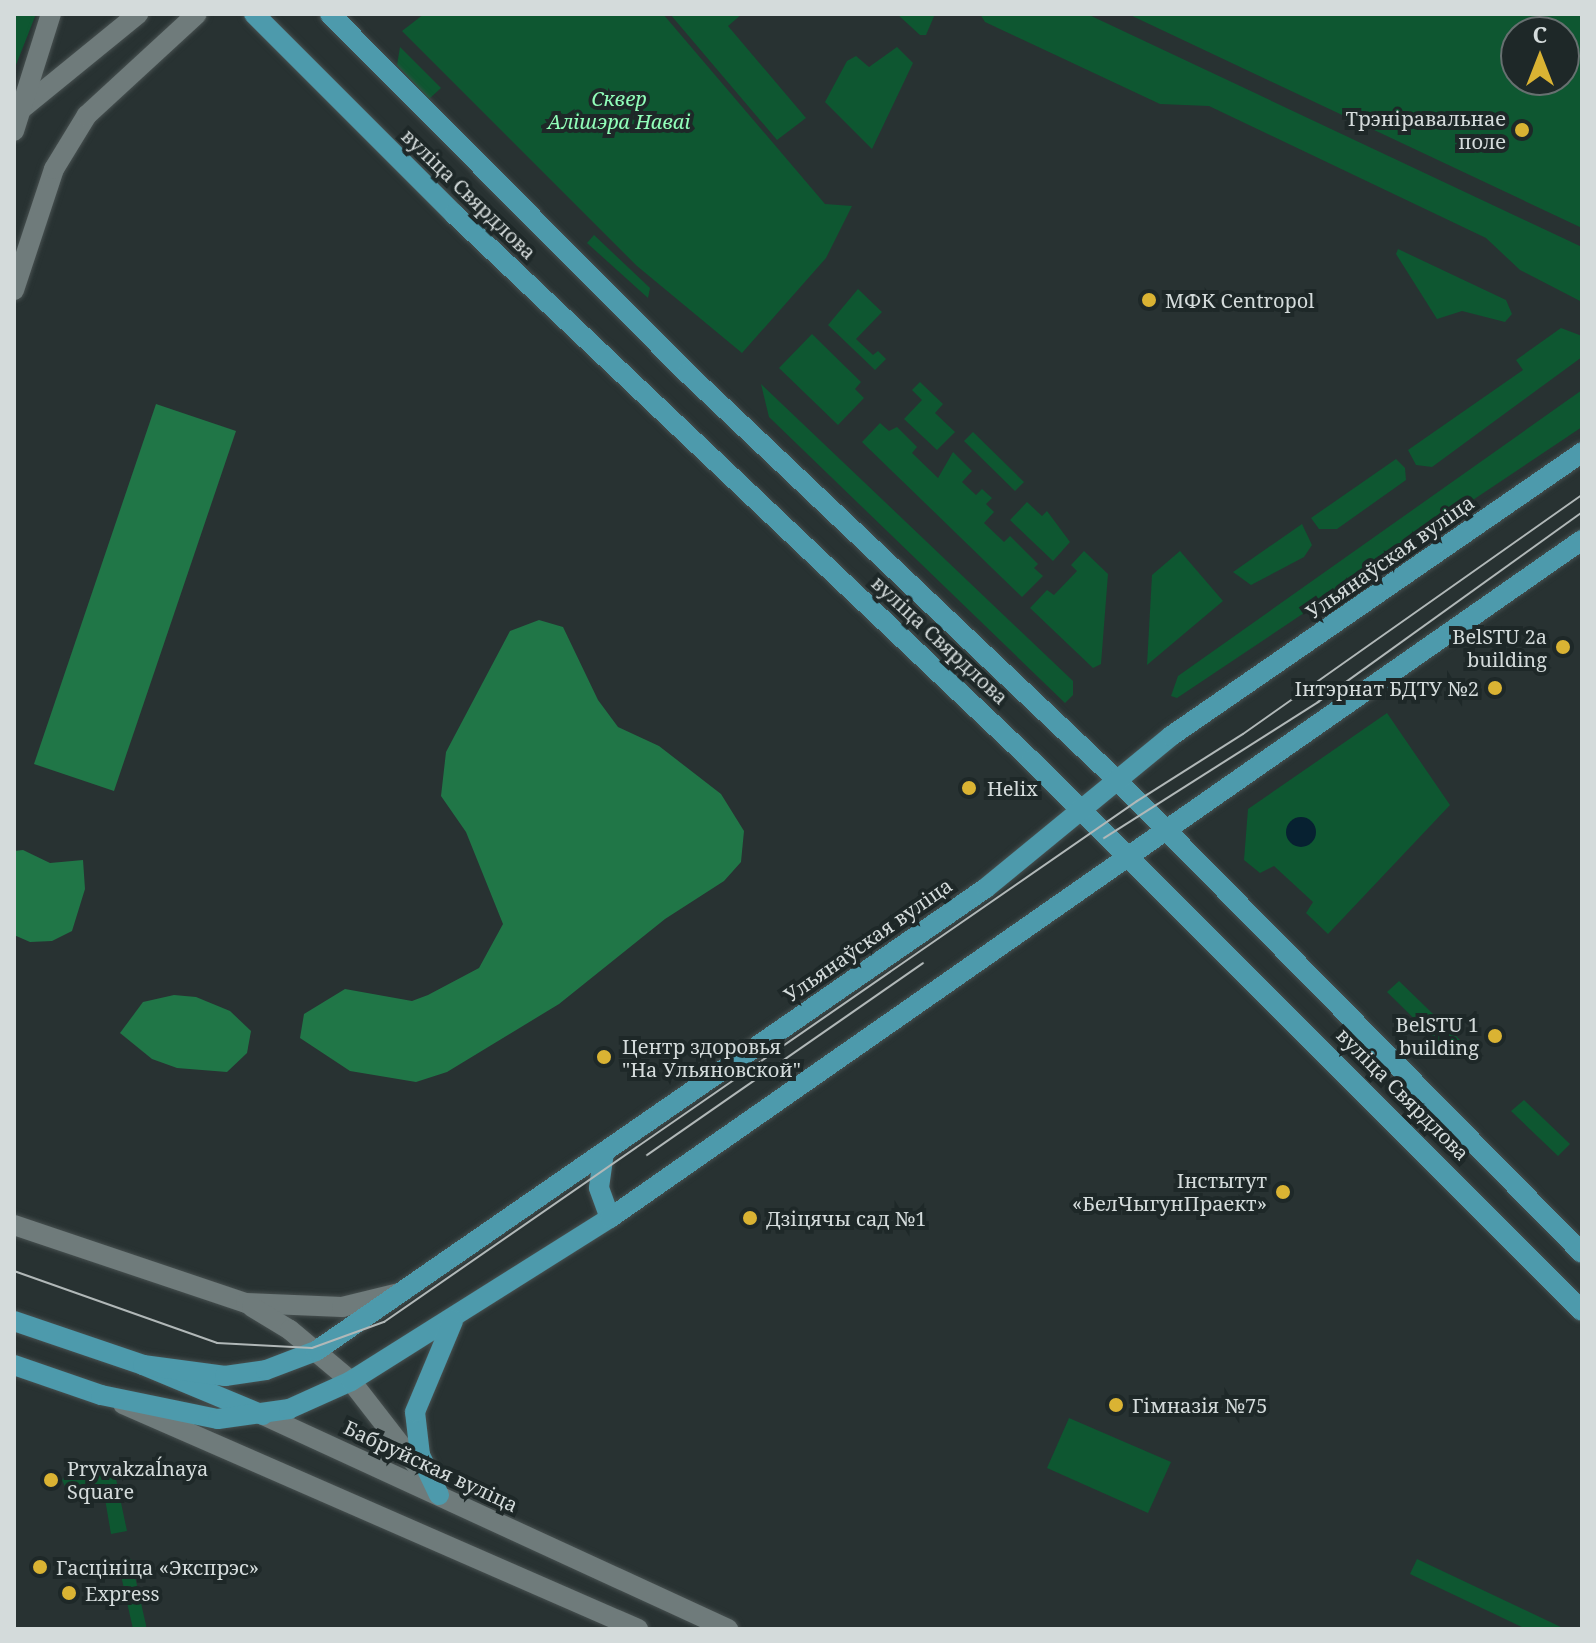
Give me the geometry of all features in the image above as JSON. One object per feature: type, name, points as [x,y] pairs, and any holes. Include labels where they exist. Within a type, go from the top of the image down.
[{"type":"main road","points":[[17,121],[51,14]]},
{"type":"main road","points":[[17,121],[138,14]]},
{"type":"main road","points":[[14,290],[54,169],[87,115],[197,14]]},
{"type":"main road","name":"вуліца Свярдлова","points":[[254,14],[454,214],[1082,810],[1582,1311]]},
{"type":"main road","name":"вуліца Свярдлова","points":[[330,14],[687,373],[1117,780],[1582,1253]]},
{"type":"main road","name":"Ульянаўская вуліца","points":[[143,1365],[225,1376],[266,1370],[316,1351],[986,888],[1171,736],[1581,456]]},
{"type":"main road","points":[[14,1321],[143,1365],[263,1415],[351,1381],[453,1321],[610,1218],[1582,540]]},
{"type":"main road","points":[[604,1152],[599,1188],[610,1218]]},
{"type":"main road","points":[[14,1225],[246,1303],[299,1309],[342,1307],[403,1292]]},
{"type":"main road","points":[[246,1303],[316,1351],[351,1381],[439,1495]]},
{"type":"main road","points":[[439,1495],[420,1455],[415,1412],[453,1321]]},
{"type":"main road","name":"Бабруйская вуліца","points":[[14,1365],[101,1395],[638,1629]]},
{"type":"main road","name":"Бабруйская вуліца","points":[[101,1395],[187,1416],[263,1415],[728,1629]]},
{"type":"green space","points":[[14,14],[36,14],[14,70]]},
{"type":"green space","name":"Сквер Алішэра Наваі","points":[[424,14],[663,14],[825,204],[852,206],[826,258],[742,353],[637,266],[402,31]]},
{"type":"green space","points":[[670,14],[742,14],[728,26],[806,118],[777,140]]},
{"type":"green space","points":[[897,14],[935,14],[926,35],[920,35]]},
{"type":"green space","points":[[980,14],[1087,14],[1582,247],[1582,302],[1520,270],[1486,238],[1209,106],[1160,104],[985,22]]},
{"type":"green space","points":[[1128,14],[1582,14],[1582,228]]},
{"type":"green space","points":[[400,47],[441,88],[429,99],[397,65]]},
{"type":"green space","points":[[897,47],[913,63],[872,149],[825,102],[847,61],[856,56],[869,67]]},
{"type":"green space","points":[[594,235],[650,288],[648,298],[587,243]]},
{"type":"green space","points":[[1398,249],[1506,300],[1512,314],[1505,322],[1462,311],[1437,319],[1396,254]]},
{"type":"green space","points":[[858,289],[882,312],[856,339],[873,355],[878,351],[886,359],[875,370],[828,325]]},
{"type":"green space","points":[[1561,328],[1582,336],[1582,357],[1432,467],[1416,465],[1408,450],[1523,370],[1516,360]]},
{"type":"green space","points":[[812,334],[861,382],[855,389],[864,398],[838,425],[779,368]]},
{"type":"green space","points":[[920,382],[943,404],[935,413],[955,432],[937,450],[904,419],[922,400],[912,390]]},
{"type":"green space","points":[[761,384],[1073,681],[1073,695],[1065,703],[769,417]]},
{"type":"green space","points":[[1582,390],[1582,427],[1177,698],[1171,696],[1178,676]]},
{"type":"green space","points":[[156,404],[236,431],[114,791],[34,764]]},
{"type":"green space","points":[[880,423],[889,431],[897,427],[917,447],[912,453],[938,478],[953,452],[972,471],[962,482],[976,495],[982,489],[992,498],[986,504],[994,512],[984,523],[1004,542],[1010,536],[1038,564],[1034,568],[1043,576],[1022,597],[862,442]]},
{"type":"green space","points":[[973,432],[1024,482],[1015,491],[964,441]]},
{"type":"green space","points":[[1396,459],[1405,468],[1406,480],[1337,529],[1319,529],[1311,518]]},
{"type":"green space","points":[[1027,502],[1042,516],[1047,511],[1070,542],[1053,561],[1010,520]]},
{"type":"green space","points":[[1302,524],[1312,545],[1304,557],[1251,585],[1233,572]]},
{"type":"green space","points":[[1084,551],[1108,574],[1101,664],[1093,668],[1030,608],[1047,590],[1054,595],[1077,571],[1071,565]]},
{"type":"green space","points":[[1180,551],[1223,601],[1147,665],[1152,575]]},
{"type":"green space","points":[[539,620],[563,627],[598,700],[618,727],[659,746],[721,794],[744,831],[741,862],[724,881],[665,919],[559,1004],[447,1072],[416,1082],[350,1071],[300,1038],[304,1014],[345,989],[412,1001],[428,995],[479,968],[503,924],[466,832],[441,796],[446,752],[510,631]]},
{"type":"green space","points":[[1387,713],[1450,805],[1328,934],[1306,913],[1313,902],[1274,866],[1260,873],[1244,860],[1248,809]]},
{"type":"green space","points":[[23,850],[50,863],[83,860],[85,889],[72,931],[52,941],[30,942],[14,935],[14,851]]},
{"type":"green space","points":[[1399,981],[1461,1041],[1449,1053],[1387,992]]},
{"type":"green space","points":[[174,995],[196,997],[230,1011],[251,1031],[247,1053],[227,1072],[177,1068],[152,1059],[120,1033],[143,1002]]},
{"type":"green space","points":[[1524,1100],[1570,1144],[1558,1156],[1511,1111]]},
{"type":"green space","points":[[1069,1418],[1171,1462],[1148,1513],[1047,1468]]},
{"type":"green space","points":[[73,1466],[116,1479],[127,1531],[111,1534],[104,1493],[82,1484],[69,1496],[62,1480]]},
{"type":"green space","points":[[131,1559],[146,1629],[133,1629],[118,1562]]},
{"type":"green space","points":[[1417,1559],[1565,1629],[1526,1629],[1410,1574]]},
{"type":"water","points":[[1301,817],[1307,818],[1315,826],[1315,838],[1307,846],[1301,847],[1295,846],[1287,838],[1286,832],[1287,826],[1295,818]]},
{"type":"tram line","points":[[14,1271],[217,1343],[312,1348],[384,1322],[1137,801],[1243,734],[1582,495]]},
{"type":"tram line","points":[[1104,838],[1318,702],[1582,512]]},
{"type":"tram line","points":[[647,1155],[923,963]]},
{"type":"place","name":"Трэніравальнае поле","points":[[1522,130]]},
{"type":"place","name":"МФК Centropol","points":[[1149,300]]},
{"type":"place","name":"BelSTU 2a building","points":[[1563,647]]},
{"type":"place","name":"Інтэрнат БДТУ №2","points":[[1495,688]]},
{"type":"place","name":"Helix","points":[[969,788]]},
{"type":"place","name":"BelSTU 1 building","points":[[1495,1036]]},
{"type":"place","name":"Центр здоровья \"На Ульяновской\"","points":[[604,1057]]},
{"type":"place","name":"Інстытут «БелЧыгунПраект»","points":[[1283,1192]]},
{"type":"place","name":"Дзіцячы сад №1","points":[[750,1218]]},
{"type":"place","name":"Гімназія №75","points":[[1116,1405]]},
{"type":"place","name":"Pryvakzaĺnaya Square","points":[[51,1480]]},
{"type":"place","name":"Гасцініца «Экспрэс»","points":[[40,1567]]},
{"type":"place","name":"Express","points":[[69,1593]]}]
